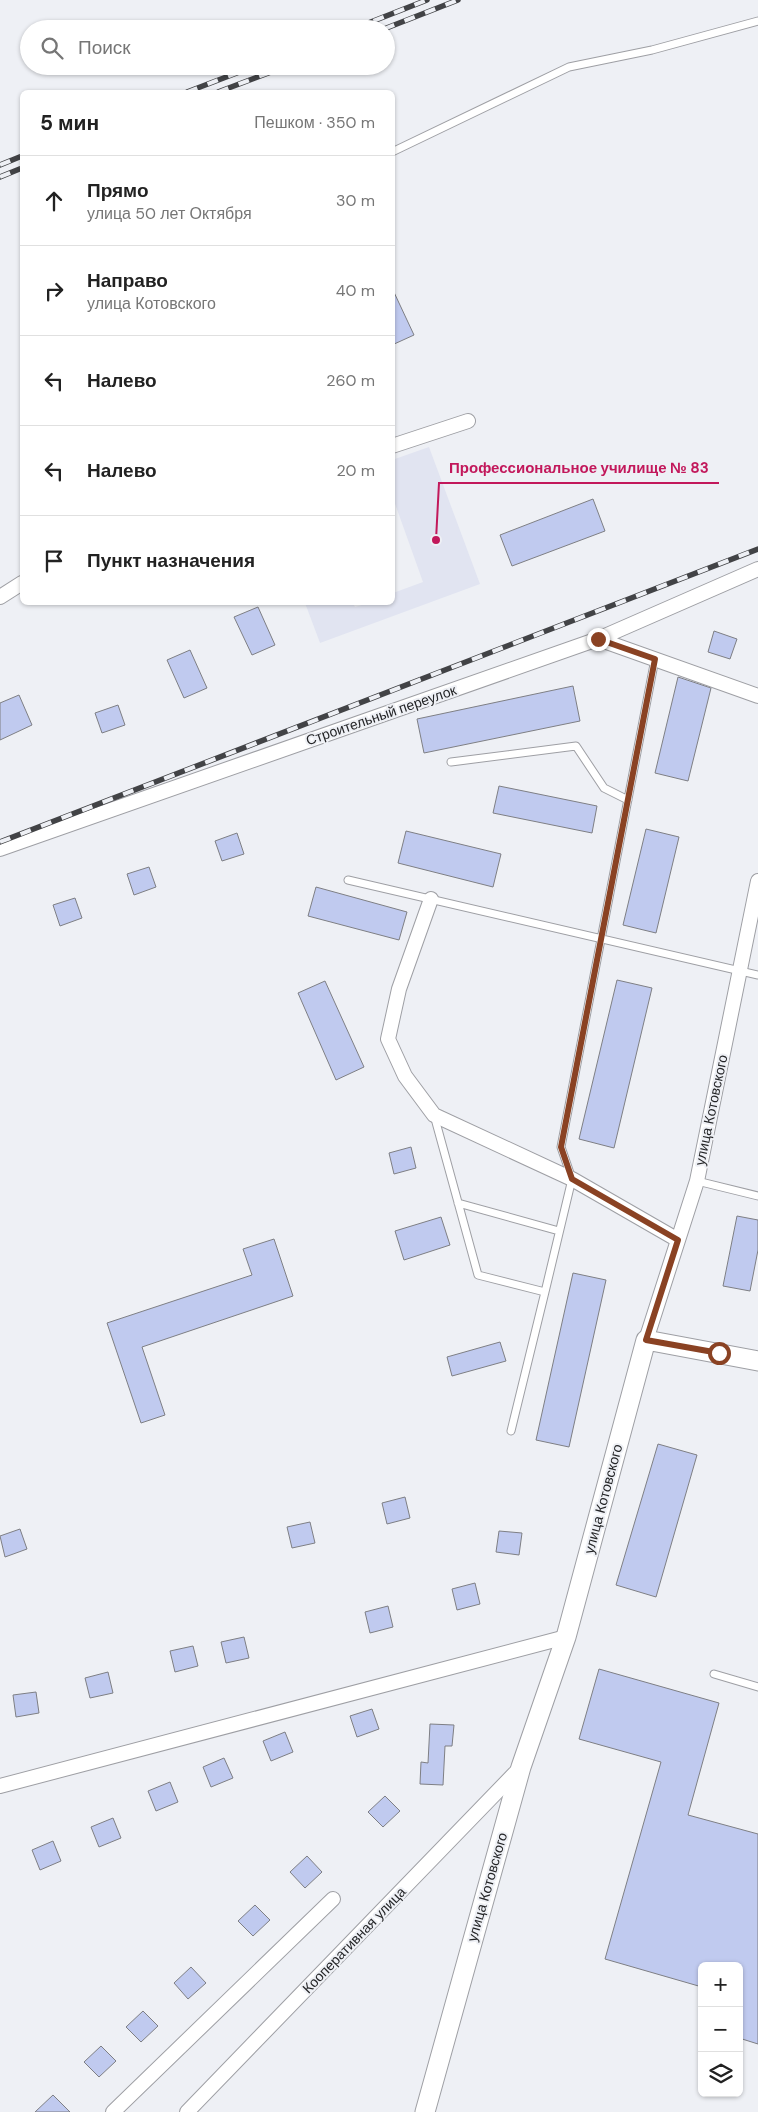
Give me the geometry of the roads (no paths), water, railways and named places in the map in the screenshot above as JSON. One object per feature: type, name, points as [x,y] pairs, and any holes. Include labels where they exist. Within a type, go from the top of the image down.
[{"type":"main road","points":[[646,1340],[758,1361]]},
{"type":"main road","name":"улица Котовского","points":[[425,2112],[521,1767],[566,1637],[646,1340]]},
{"type":"street","points":[[395,445],[468,421]]},
{"type":"street","name":"Строительный переулок","points":[[0,849],[598,639],[758,569]]},
{"type":"street","points":[[0,597],[20,584]]},
{"type":"street","points":[[598,639],[758,696]]},
{"type":"street","name":"улица Котовского","points":[[646,1340],[697,1181],[758,881]]},
{"type":"street","points":[[431,900],[399,989],[388,1039],[405,1076],[434,1115],[572,1179],[678,1240]]},
{"type":"street","points":[[1,1782],[566,1637]]},
{"type":"street","name":"Кооперативная улица","points":[[187,2112],[521,1767]]},
{"type":"street","points":[[113,2112],[333,1899]]},
{"type":"lane","points":[[395,151],[570,67],[652,50],[758,21]]},
{"type":"lane","points":[[511,1431],[572,1179],[561,1147],[655,659]]},
{"type":"lane","points":[[451,762],[576,746],[604,788],[628,800]]},
{"type":"lane","points":[[348,880],[758,975]]},
{"type":"lane","points":[[434,1115],[478,1274],[545,1292]]},
{"type":"lane","points":[[697,1181],[758,1196]]},
{"type":"lane","points":[[458,1203],[559,1231]]},
{"type":"lane","points":[[714,1674],[758,1687]]},
{"type":"railway","points":[[376,20],[427,0]]},
{"type":"railway","points":[[395,25],[458,0]]},
{"type":"railway","points":[[192,90],[231,75]]},
{"type":"railway","points":[[223,90],[263,75]]},
{"type":"railway","points":[[0,165],[20,157]]},
{"type":"railway","points":[[0,177],[20,169]]},
{"type":"railway","points":[[0,842],[758,549]]},
{"type":"place","name":"Профессиональное училище № 83","points":[[436,540]]}]
